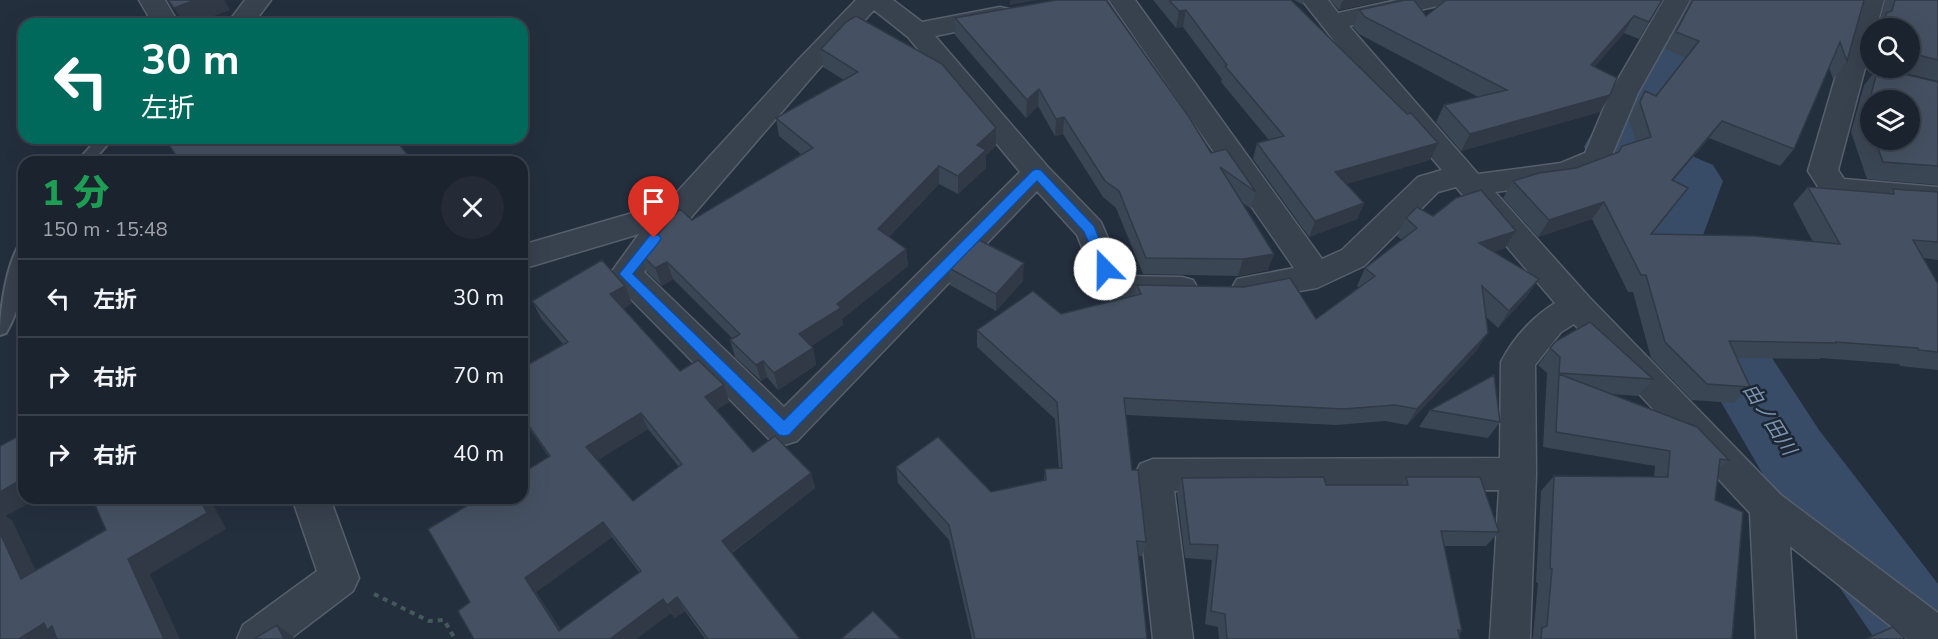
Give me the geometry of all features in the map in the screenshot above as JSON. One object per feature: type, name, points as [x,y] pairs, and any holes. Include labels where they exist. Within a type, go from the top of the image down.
[{"type":"street","points":[[152,0],[162,18]]},
{"type":"street","points":[[244,18],[258,0]]},
{"type":"street","points":[[870,0],[808,65],[681,210],[641,252],[626,274],[784,430],[1037,173]]},
{"type":"street","points":[[877,0],[917,32],[1037,173],[1090,230],[1113,288],[1238,290],[1317,276],[1353,258],[1428,184],[1565,173],[1596,160],[1624,93],[1676,0]]},
{"type":"street","points":[[1122,0],[1317,276]]},
{"type":"street","points":[[1323,11],[1433,0]]},
{"type":"street","points":[[1871,0],[1861,73],[1824,171],[1835,189],[1938,198]]},
{"type":"street","points":[[917,32],[1029,11]]},
{"type":"street","points":[[1323,11],[1577,306],[1768,507],[1938,638]]},
{"type":"street","points":[[528,255],[681,210]]},
{"type":"street","points":[[1510,639],[1518,474],[1518,362],[1549,323],[1577,306]]},
{"type":"street","points":[[1173,639],[1153,475],[1518,474]]},
{"type":"street","points":[[257,639],[339,578],[313,504]]},
{"type":"street","points":[[1768,507],[1776,639]]},
{"type":"lane","points":[[89,156],[100,144]]},
{"type":"lane","points":[[0,328],[6,319],[18,267]]},
{"type":"path","points":[[339,578],[429,621],[444,620],[455,639]]},
{"type":"building","points":[[168,0],[195,0],[174,8]]},
{"type":"building","points":[[1056,0],[1106,0],[1189,117],[1211,153],[1226,149],[1256,192],[1220,167],[1274,254],[1243,259],[1146,258],[1119,191],[1105,181],[1064,117],[1056,119],[1039,89],[1027,100],[955,18]]},
{"type":"building","points":[[1169,0],[1291,0],[1407,114],[1411,113],[1438,143],[1335,172],[1364,203],[1315,221],[1257,143],[1284,136],[1225,66],[1227,65],[1186,10],[1179,11]]},
{"type":"building","points":[[1414,0],[1426,16],[1446,0],[1662,0],[1649,22],[1634,16],[1591,65],[1617,78],[1610,95],[1470,134],[1444,105],[1507,90],[1365,17],[1359,10]]},
{"type":"building","points":[[1693,0],[1864,0],[1847,61],[1840,42],[1794,149],[1722,121],[1672,180],[1688,188],[1651,234],[1754,236],[1840,244],[1808,187],[1894,194],[1893,189],[1938,192],[1938,242],[1913,240],[1938,284],[1938,352],[1918,348],[1835,342],[1837,343],[1729,341],[1750,387],[1707,384],[1665,342],[1646,275],[1641,275],[1604,202],[1549,220],[1513,181],[1539,173],[1576,168],[1619,152],[1622,146],[1651,137],[1640,102],[1645,91],[1656,96],[1699,41],[1676,32]]},
{"type":"building","points":[[1895,0],[1938,0],[1938,60],[1920,56],[1920,18],[1886,18],[1886,13],[1892,11]]},
{"type":"building","points":[[856,16],[942,64],[996,128],[977,145],[986,150],[958,176],[939,166],[878,229],[906,249],[837,304],[841,308],[799,334],[813,348],[774,373],[763,361],[756,365],[730,340],[740,334],[667,262],[655,268],[641,254],[680,209],[692,220],[813,148],[776,118],[858,72],[821,49],[846,22]]},
{"type":"building","points":[[1875,78],[1920,78],[1938,82],[1938,166],[1883,162],[1879,150],[1920,150],[1920,90],[1872,90]]},
{"type":"building","points":[[168,144],[399,144],[408,155],[406,156],[176,156]]},
{"type":"building","points":[[1481,190],[1516,231],[1479,243],[1539,279],[1509,311],[1482,286],[1488,333],[1417,409],[1395,405],[1344,409],[1124,398],[1132,470],[1138,470],[1146,542],[1137,541],[1147,639],[975,639],[949,525],[896,467],[938,437],[991,492],[1046,480],[1045,469],[1062,468],[1057,402],[977,330],[1033,291],[1061,314],[1141,294],[1137,285],[1244,287],[1290,278],[1316,319],[1375,276],[1365,268],[1417,228],[1406,218],[1417,207],[1433,216],[1456,198]]},
{"type":"building","points":[[977,239],[1024,263],[996,294],[949,268]]},
{"type":"building","points":[[602,260],[625,286],[610,294],[680,371],[698,360],[724,385],[705,397],[753,452],[775,436],[811,473],[722,541],[800,639],[708,639],[677,597],[667,605],[663,599],[610,639],[474,639],[458,611],[470,602],[428,529],[470,504],[528,504],[528,469],[550,456],[528,425],[528,365],[568,342],[532,301]],"holes":[[[641,413],[682,464],[633,501],[586,447]],[[603,522],[641,571],[559,631],[525,578]]]},
{"type":"building","points":[[1590,322],[1653,379],[1559,373],[1560,357],[1550,348],[1556,341]]},
{"type":"building","points":[[1559,374],[1697,427],[1729,460],[1720,459],[1715,500],[1743,512],[1732,639],[1541,639],[1542,628],[1547,626],[1552,569],[1550,568],[1554,476],[1668,477],[1670,451],[1556,432]]},
{"type":"building","points":[[1494,375],[1500,422],[1430,410]]},
{"type":"building","points":[[18,436],[18,482],[0,492],[0,446]]},
{"type":"building","points":[[1324,477],[1326,485],[1408,485],[1406,477],[1480,477],[1499,532],[1441,531],[1462,631],[1458,630],[1460,639],[1227,639],[1225,614],[1211,611],[1218,545],[1190,544],[1182,478]]},
{"type":"building","points":[[95,504],[202,504],[207,513],[128,559],[164,639],[57,639],[52,626],[47,630],[44,623],[19,639],[0,639],[0,533],[21,579],[106,530]]},
{"type":"building","points":[[873,611],[901,639],[841,639]]},
{"type":"building","points":[[277,625],[284,639],[254,639]]},
{"type":"building","points":[[1893,627],[1905,639],[1866,639]]},
{"type":"waterway","name":"由ノ田川","points":[[1692,0],[1615,147],[1691,181],[1665,248],[1792,454],[1926,639]]},
{"type":"route","points":[[654,238],[626,274],[784,430],[1037,173],[1090,230],[1105,269]]}]
